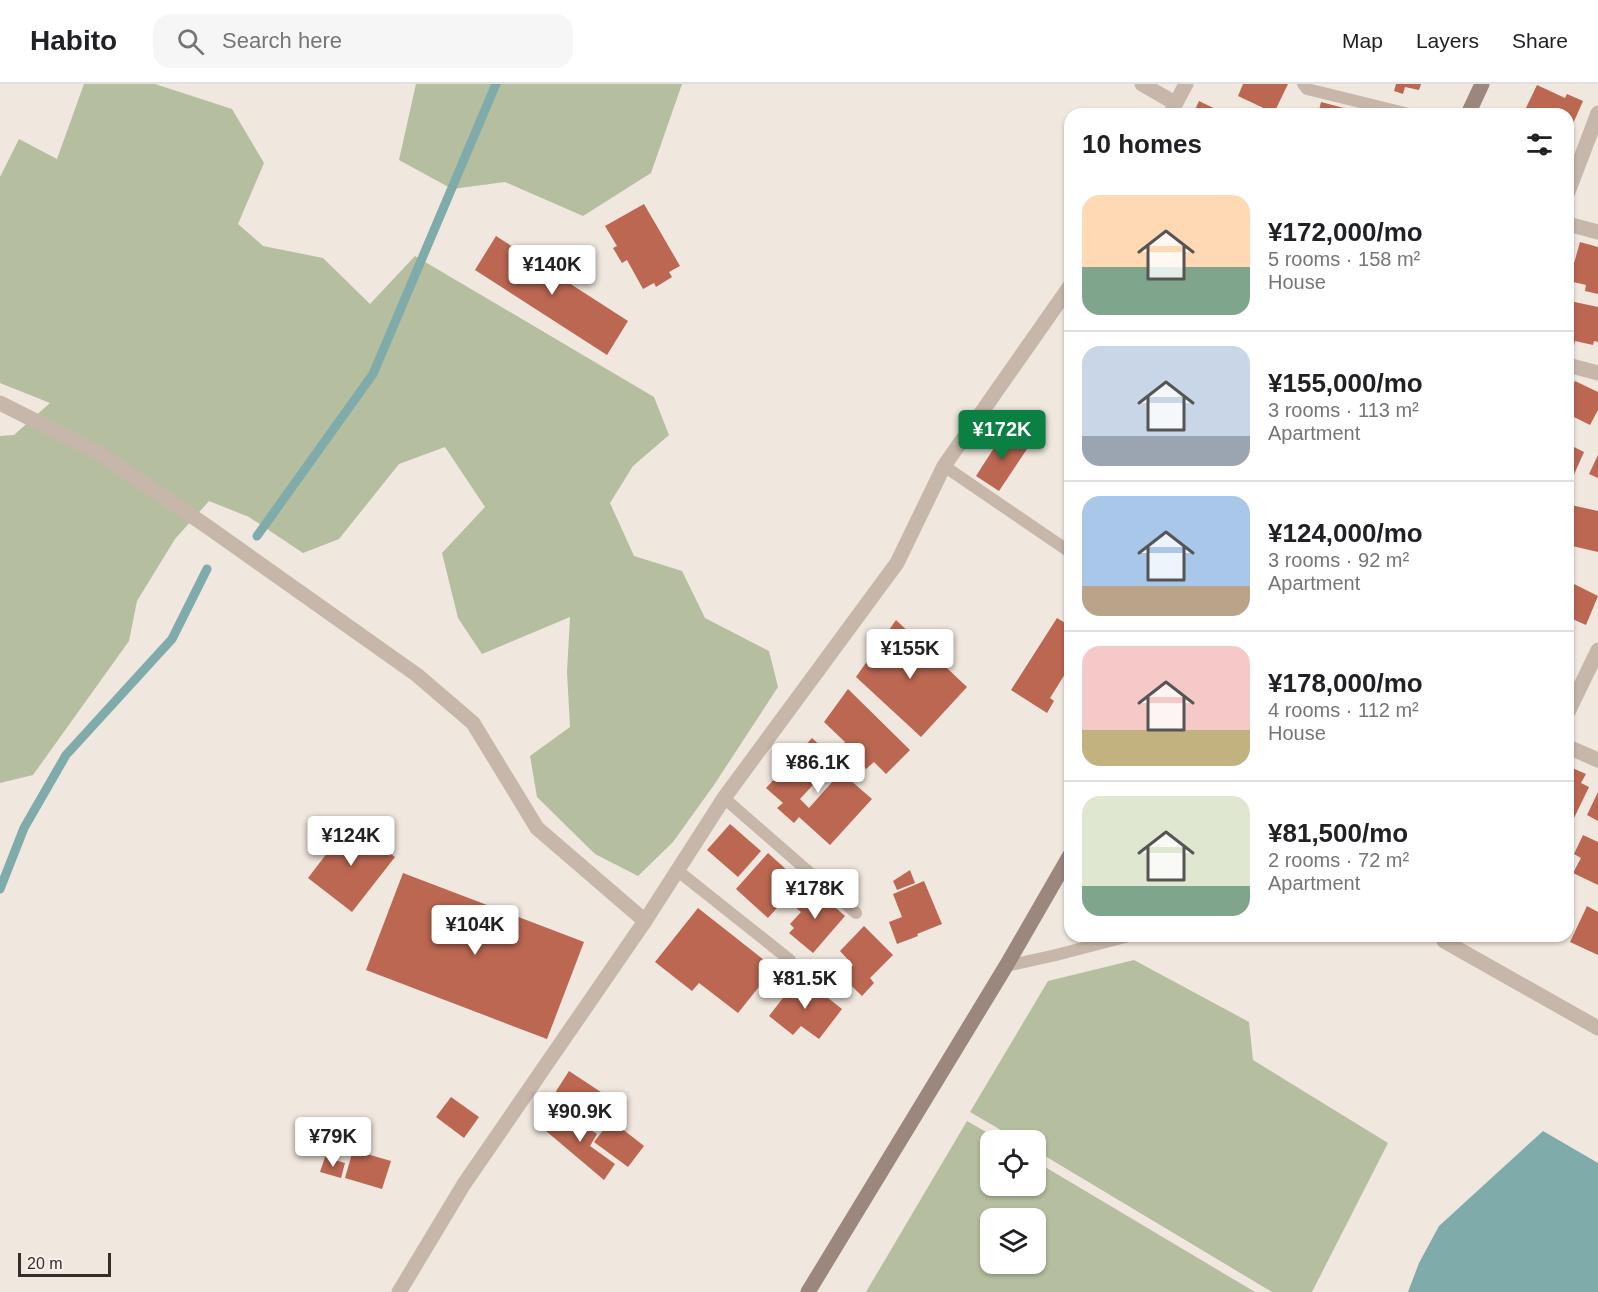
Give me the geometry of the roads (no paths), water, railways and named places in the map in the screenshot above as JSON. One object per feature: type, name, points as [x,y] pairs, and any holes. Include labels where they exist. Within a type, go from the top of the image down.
[{"type":"street","points":[[1142,84],[1171,108]]},
{"type":"street","points":[[1173,108],[1186,84]]},
{"type":"street","points":[[1471,108],[1482,84]]},
{"type":"street","points":[[1574,176],[1598,113]]},
{"type":"street","points":[[1574,226],[1598,232]]},
{"type":"street","points":[[399,1292],[464,1184],[645,921],[724,798],[897,563],[944,466],[1064,295]]},
{"type":"street","points":[[1574,367],[1598,373]]},
{"type":"street","points":[[0,403],[99,453],[417,675],[473,723],[537,828],[645,921]]},
{"type":"street","points":[[1574,700],[1598,650]]},
{"type":"street","points":[[1574,750],[1598,760]]},
{"type":"street","points":[[808,1292],[1006,966],[1064,865]]},
{"type":"street","points":[[1446,942],[1598,1028]]},
{"type":"lane","points":[[1303,84],[1307,89],[1385,108]]},
{"type":"lane","points":[[944,466],[1064,548]]},
{"type":"lane","points":[[724,798],[856,913]]},
{"type":"lane","points":[[678,871],[790,960]]},
{"type":"lane","points":[[1006,966],[1106,942]]},
{"type":"water","points":[[1543,1131],[1598,1163],[1598,1292],[1408,1292],[1419,1263],[1439,1226]]},
{"type":"waterway","points":[[257,536],[373,374],[496,84]]},
{"type":"waterway","points":[[0,889],[24,828],[66,755],[172,639],[207,569]]}]
